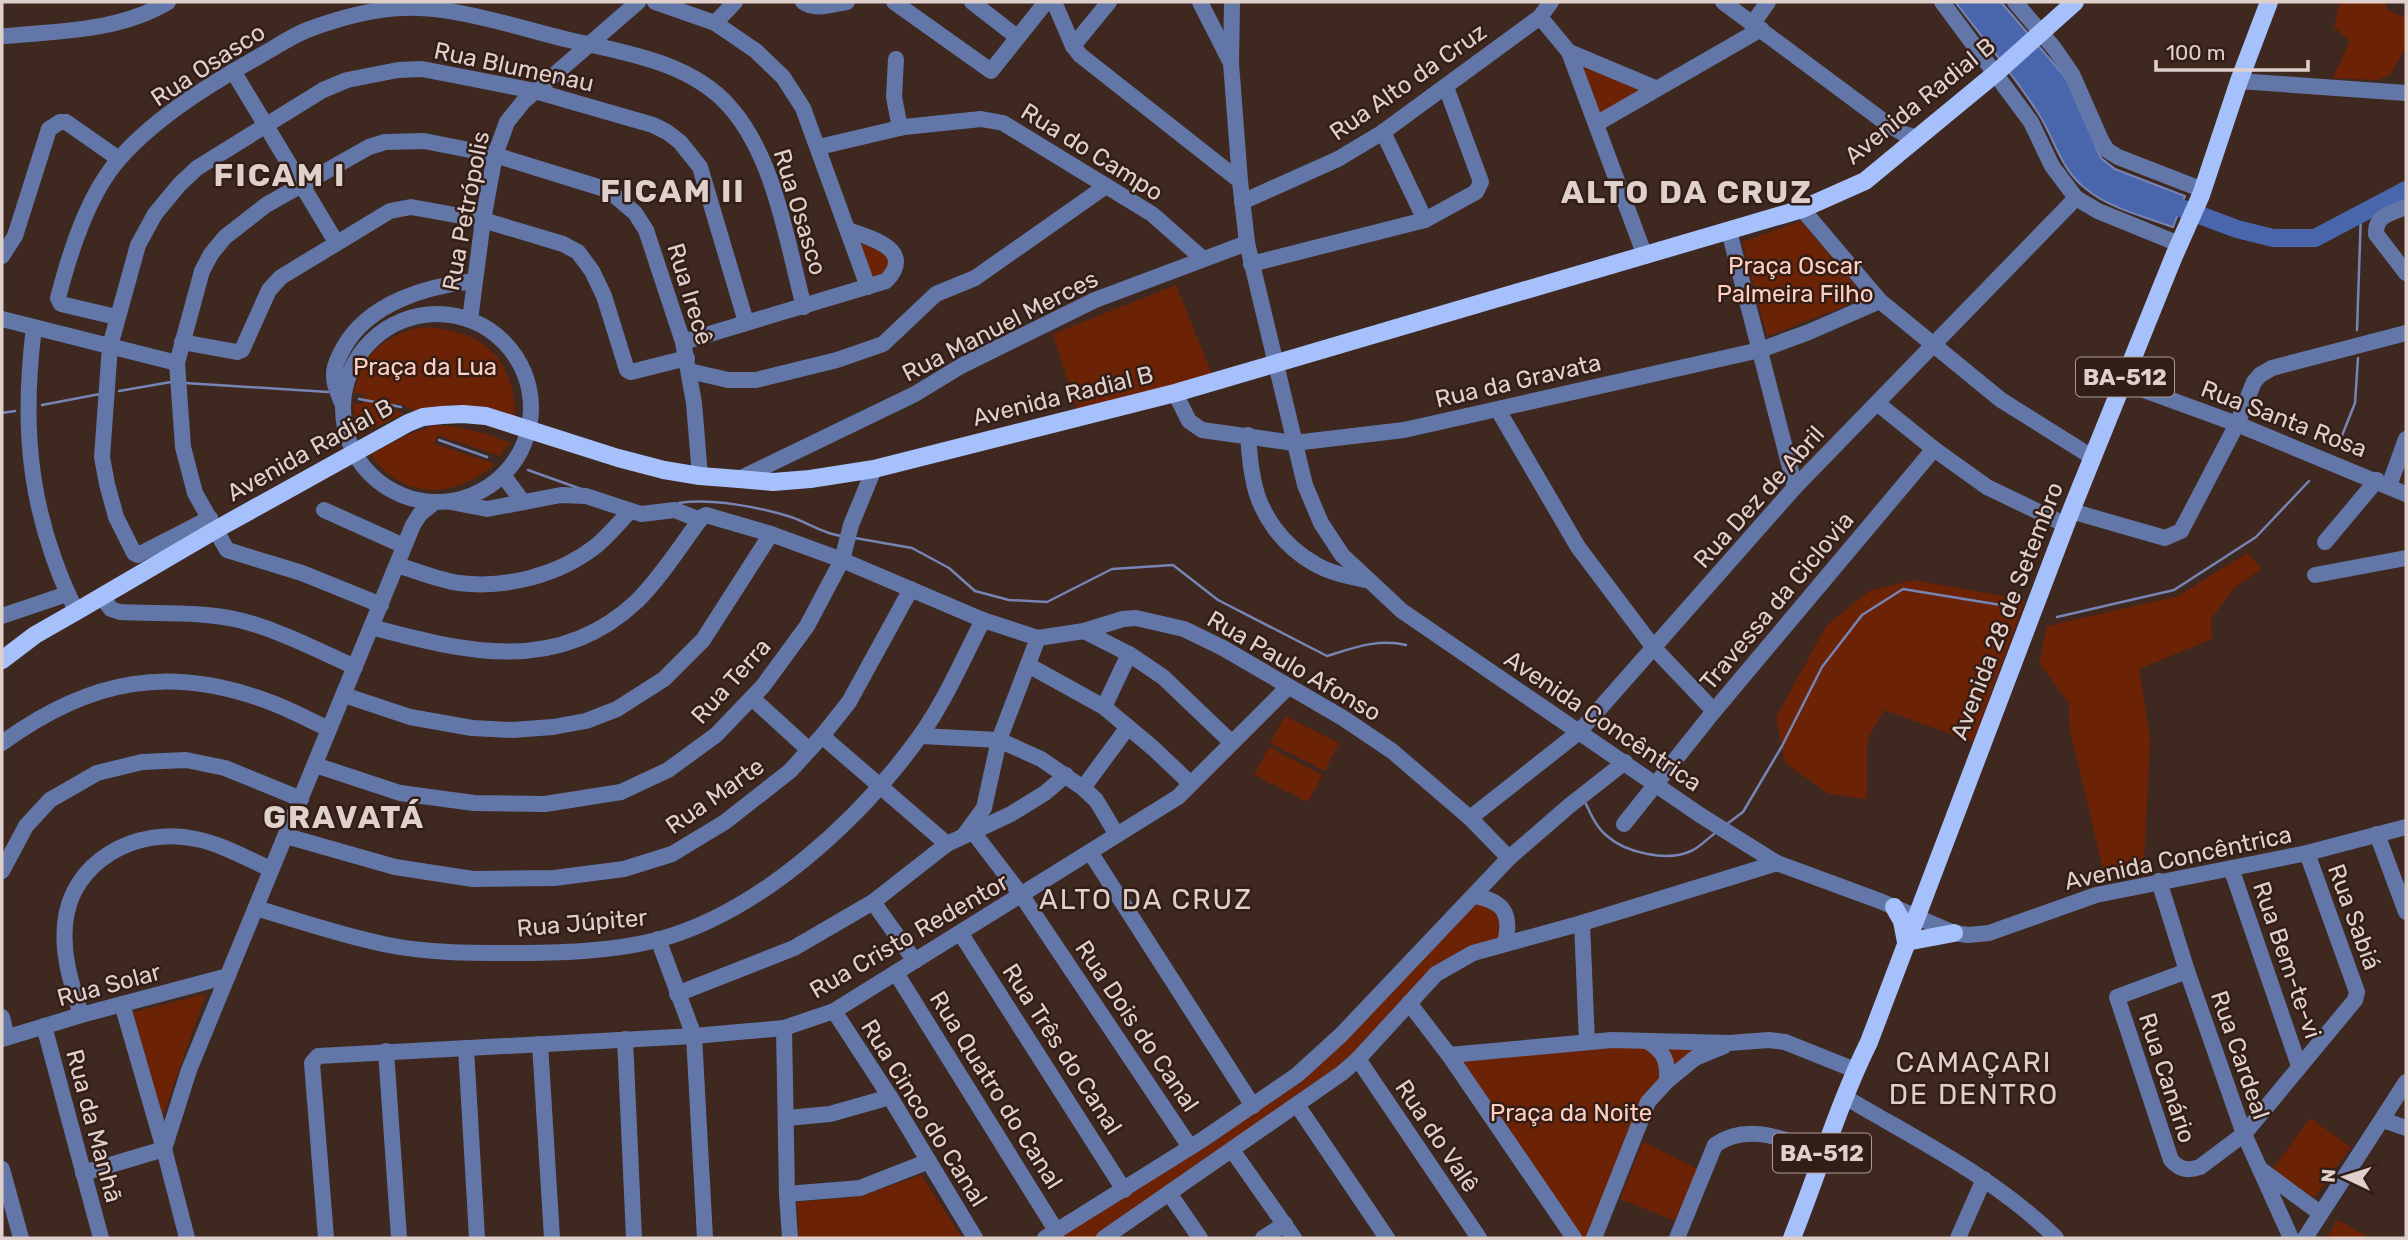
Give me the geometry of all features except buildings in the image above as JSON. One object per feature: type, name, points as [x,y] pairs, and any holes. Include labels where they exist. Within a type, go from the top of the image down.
[{"type":"main road","name":"Avenida Radial B","points":[[2,650],[35,635],[101,596],[213,523],[423,417],[463,414],[486,416],[618,458],[700,476],[773,482],[810,479],[874,469],[1175,393],[1802,209],[1865,181],[1998,71],[2075,2]]},
{"type":"main road","name":"Avenida 28 de Setembro","points":[[1792,1238],[2092,457],[2201,195],[2269,2]]},
{"type":"main road","name":"Avenida Radial B","points":[[2,660],[35,635]]},
{"type":"main road","points":[[1894,907],[1902,921],[1906,942],[1954,933]]},
{"type":"street","points":[[6,36],[107,25],[135,18],[168,2]]},
{"type":"street","name":"Rua Petrópolis","points":[[470,320],[483,220],[495,155],[512,113],[638,2]]},
{"type":"street","points":[[655,2],[715,23],[756,51],[783,77],[803,108],[819,147],[868,287]]},
{"type":"street","points":[[715,23],[735,2]]},
{"type":"street","points":[[803,2],[817,7],[847,2]]},
{"type":"street","points":[[894,2],[988,70],[993,70],[1046,2]]},
{"type":"street","points":[[972,2],[1017,37]]},
{"type":"street","points":[[1054,2],[1073,46],[1080,55],[1240,181]]},
{"type":"street","points":[[1073,46],[1109,2]]},
{"type":"street","points":[[1200,2],[1231,63]]},
{"type":"street","name":"Avenida Concêntrica","points":[[1232,2],[1231,63],[1247,243],[1305,485],[1321,523],[1342,555],[1402,611],[1777,863],[1894,907],[1954,933],[1989,933],[2096,895],[2307,853],[2406,827]]},
{"type":"street","name":"Rua Alto da Cruz","points":[[1242,202],[1338,159],[1383,132],[1540,17],[1551,2]]},
{"type":"street","points":[[1723,2],[1886,123],[1904,134],[1918,138]]},
{"type":"street","points":[[1596,124],[1757,26],[1768,2]]},
{"type":"street","points":[[1942,2],[1998,71],[2031,122],[2056,173],[2076,198],[2098,211],[2182,238]]},
{"type":"street","points":[[2015,2],[2039,36],[2072,74],[2108,150],[2201,195]]},
{"type":"street","name":"Rua Osasco","points":[[116,317],[61,304],[58,298],[78,231],[119,159],[169,114],[233,71],[304,31],[366,11],[408,7],[457,13],[589,44],[671,66],[700,81],[729,105],[755,142],[775,196],[804,307]]},
{"type":"street","points":[[1540,17],[1569,52],[1645,256]]},
{"type":"street","points":[[1569,52],[1655,88]]},
{"type":"street","points":[[896,59],[893,81],[900,128]]},
{"type":"street","name":"Rua Blumenau","points":[[213,523],[141,554],[134,553],[116,517],[103,457],[103,426],[110,346],[116,317],[138,245],[155,214],[179,185],[197,168],[264,124],[323,90],[347,80],[372,73],[422,69],[535,91],[653,125],[667,132],[680,142],[700,167],[746,322]]},
{"type":"street","points":[[233,71],[336,242]]},
{"type":"street","points":[[2239,81],[2406,93]]},
{"type":"street","points":[[1251,264],[1425,220],[1476,192],[1481,182],[1446,87]]},
{"type":"street","name":"Rua do Campo","points":[[819,147],[900,128],[981,119],[1003,123],[1152,214],[1203,259]]},
{"type":"street","points":[[2,256],[15,236],[39,155],[49,129],[54,124],[66,122],[119,159]]},
{"type":"street","points":[[1383,132],[1425,220]]},
{"type":"street","name":"Rua Irecê","points":[[381,605],[302,573],[232,554],[223,546],[195,492],[188,471],[183,447],[178,376],[182,342],[202,271],[225,237],[266,205],[369,147],[385,142],[424,141],[495,155],[608,190],[635,213],[646,230],[686,357],[694,403],[700,476]]},
{"type":"street","points":[[686,357],[741,381],[756,380],[837,360],[883,344],[936,294],[975,278],[1107,186]]},
{"type":"street","name":"Rua Dez de Abril","points":[[1470,818],[1579,732],[1795,487],[2076,198]]},
{"type":"street","points":[[2406,206],[2382,217],[2376,227],[2376,234],[2406,273]]},
{"type":"street","points":[[182,342],[237,352],[242,350],[246,347],[268,290],[281,277],[336,242],[399,208],[411,207],[483,220],[563,244],[578,253],[592,271],[604,296],[629,372],[686,357],[746,322],[804,307],[888,279],[895,264],[894,254],[884,243],[848,230]]},
{"type":"street","points":[[1802,209],[1880,301],[2001,400],[2092,457]]},
{"type":"street","points":[[1729,231],[1795,487]]},
{"type":"street","name":"Rua Manuel Merces","points":[[739,480],[915,394],[961,366],[1095,300],[1247,243]]},
{"type":"street","points":[[441,502],[404,496],[382,484],[354,453],[333,374],[350,335],[370,316],[390,304],[429,289],[474,281]]},
{"type":"street","name":"Rua da Gravata","points":[[1175,393],[1194,426],[1202,430],[1294,443],[1404,430],[1760,350],[1880,301]]},
{"type":"street","points":[[343,406],[349,375],[366,347],[383,331],[403,320],[436,314],[470,320],[490,330],[507,345],[519,363],[528,384],[531,406],[529,428],[519,454],[503,475],[489,486],[470,496],[441,502],[420,514],[412,526]]},
{"type":"street","points":[[2,318],[110,346],[178,376]]},
{"type":"street","points":[[34,327],[29,363],[31,474],[42,524],[66,594],[76,611]]},
{"type":"street","points":[[1877,403],[1987,487],[2069,518],[2165,538],[2181,531],[2260,375],[2272,368],[2406,333]]},
{"type":"street","points":[[350,335],[366,347]]},
{"type":"street","name":"Rua Santa Rosa","points":[[2122,382],[2237,424],[2406,494]]},
{"type":"street","points":[[1498,410],[1578,547],[1654,648],[1714,711]]},
{"type":"street","points":[[1248,435],[1253,480],[1269,523],[1314,564],[1339,575],[1367,580]]},
{"type":"street","points":[[2325,542],[2383,483],[2406,439]]},
{"type":"street","name":"Travessa da Ciclovia","points":[[1624,824],[1714,711],[1934,449]]},
{"type":"street","points":[[773,482],[778,461]]},
{"type":"street","name":"Rua Terra","points":[[315,765],[400,793],[474,803],[545,804],[621,792],[668,770],[716,736],[752,698],[807,626],[843,553],[851,525],[874,469]]},
{"type":"street","points":[[503,475],[523,502]]},
{"type":"street","name":"Rua Paulo Afonso","points":[[441,502],[487,509],[561,495],[586,496],[640,514],[675,510],[701,518],[706,515],[843,553],[911,589],[983,620],[1038,638],[1084,631],[1123,619],[1154,620],[1184,629],[1223,648],[1343,718],[1392,751],[1470,818],[1509,858]]},
{"type":"street","points":[[164,1149],[189,1070],[412,526],[414,515],[404,496]]},
{"type":"street","points":[[324,510],[404,547]]},
{"type":"street","points":[[397,565],[458,583],[496,584],[532,578],[563,567],[598,545],[630,511]]},
{"type":"street","points":[[372,627],[440,646],[495,653],[559,647],[612,622],[637,601],[657,579],[701,518]]},
{"type":"street","points":[[344,695],[410,717],[472,728],[512,730],[553,727],[586,720],[617,709],[664,679],[703,640],[771,534]]},
{"type":"street","points":[[2315,575],[2406,558]]},
{"type":"street","name":"Rua Marte","points":[[286,836],[395,867],[473,879],[554,878],[624,869],[672,854],[725,822],[790,771],[822,736],[849,702],[911,589]]},
{"type":"street","points":[[2,617],[66,594]]},
{"type":"street","points":[[101,596],[111,609],[120,612],[239,620],[292,639],[355,667]]},
{"type":"street","name":"Rua Júpiter","points":[[256,908],[387,944],[422,950],[545,953],[625,946],[692,928],[757,896],[825,842],[878,786],[921,736],[983,620]]},
{"type":"street","points":[[1084,631],[1129,654],[1163,677],[1231,742]]},
{"type":"street","points":[[969,832],[988,797],[999,740],[1038,638]]},
{"type":"street","points":[[1104,707],[1129,654]]},
{"type":"street","points":[[1028,664],[1104,707],[1191,784]]},
{"type":"street","points":[[2,743],[43,716],[99,690],[163,681],[183,681],[223,688],[274,703],[329,729]]},
{"type":"street","name":"Rua Cristo Redentor","points":[[326,1238],[312,1063],[314,1058],[386,1051],[784,1028],[834,1011],[1178,797],[1288,687]]},
{"type":"street","points":[[752,698],[809,750]]},
{"type":"street","points":[[1083,788],[1128,727]]},
{"type":"street","points":[[822,736],[947,844]]},
{"type":"street","points":[[921,736],[999,740],[1041,759],[1066,775],[1096,800],[1116,835]]},
{"type":"street","points":[[2,871],[26,827],[50,800],[97,773],[142,762],[186,760],[225,768],[301,799]]},
{"type":"street","points":[[1051,1235],[1297,1075],[1336,1040],[1484,892],[1509,858],[1625,762]]},
{"type":"street","points":[[677,994],[794,948],[873,902],[947,844],[1011,814],[1045,793],[1066,775]]},
{"type":"street","name":"Rua Dois do Canal","points":[[969,832],[1022,896],[1190,1147]]},
{"type":"street","points":[[2377,834],[2406,912]]},
{"type":"street","points":[[81,1015],[65,960],[65,924],[75,890],[105,854],[142,839],[177,836],[214,844],[271,869]]},
{"type":"street","points":[[1090,852],[1253,1106]]},
{"type":"street","name":"Rua Sabiá","points":[[2300,1066],[2356,996],[2307,853]]},
{"type":"street","points":[[1107,1237],[1297,1105],[1358,1059],[1437,973],[1473,953],[1582,923],[1777,863]]},
{"type":"street","name":"Rua Bem-te-vi","points":[[2231,868],[2300,1066]]},
{"type":"street","name":"Rua Cardeal","points":[[2159,881],[2187,971],[2244,1134],[2291,1238]]},
{"type":"street","points":[[1484,892],[1497,902],[1506,915],[1508,925],[1505,943]]},
{"type":"street","points":[[873,902],[915,961]]},
{"type":"street","points":[[1582,923],[1587,1042]]},
{"type":"street","name":"Rua Três do Canal","points":[[961,934],[1124,1190]]},
{"type":"street","points":[[658,939],[694,1035],[705,1238]]},
{"type":"street","name":"Rua Canário","points":[[2187,971],[2117,997],[2171,1160],[2185,1170],[2200,1167],[2244,1134]]},
{"type":"street","name":"Rua Quatro do Canal","points":[[896,973],[1051,1235]]},
{"type":"street","name":"Rua Solar","points":[[4,1038],[228,976]]},
{"type":"street","points":[[1409,1003],[1449,1055],[1574,1238]]},
{"type":"street","points":[[122,1004],[187,1238]]},
{"type":"street","name":"Rua Cinco do Canal","points":[[834,1011],[890,1097],[975,1238]]},
{"type":"street","points":[[2,1017],[4,1038]]},
{"type":"street","name":"Rua da Manhã","points":[[44,1026],[101,1238]]},
{"type":"street","points":[[784,1028],[790,1238]]},
{"type":"street","points":[[625,1039],[634,1238]]},
{"type":"street","points":[[1449,1055],[1587,1042],[1730,1043],[1769,1040],[1785,1042],[1855,1070]]},
{"type":"street","points":[[1647,1041],[1660,1049],[1665,1057],[1667,1081]]},
{"type":"street","points":[[1594,1238],[1648,1102],[1667,1081],[1695,1058],[1730,1043]]},
{"type":"street","points":[[540,1044],[552,1238]]},
{"type":"street","points":[[466,1048],[477,1238]]},
{"type":"street","points":[[386,1051],[399,1238]]},
{"type":"street","name":"Rua do Valê","points":[[1358,1059],[1479,1238]]},
{"type":"street","points":[[2244,1134],[2300,1066]]},
{"type":"street","points":[[2305,1238],[2406,1082]]},
{"type":"street","points":[[787,1118],[830,1114],[890,1097]]},
{"type":"street","points":[[1845,1097],[1984,1179],[2056,1238]]},
{"type":"street","points":[[1297,1105],[1387,1238]]},
{"type":"street","points":[[2383,1120],[2406,1128]]},
{"type":"street","points":[[1677,1238],[1714,1145],[1726,1137],[1751,1132],[1764,1134],[1823,1152]]},
{"type":"street","points":[[83,1173],[164,1149]]},
{"type":"street","points":[[1232,1150],[1294,1238]]},
{"type":"street","points":[[787,1194],[860,1188],[929,1161]]},
{"type":"street","points":[[2,1169],[21,1238]]},
{"type":"street","points":[[2260,1169],[2320,1213]]},
{"type":"street","points":[[1958,1238],[1984,1179]]},
{"type":"street","points":[[1169,1193],[1200,1238]]},
{"type":"street","points":[[1263,1238],[1285,1224]]},
{"type":"green space","points":[[2340,2],[2386,2],[2386,9],[2406,18],[2406,46],[2391,74],[2378,80],[2333,78],[2350,41],[2334,27]]},
{"type":"green space","points":[[1579,61],[1641,91],[1599,115]]},
{"type":"green space","name":"Praça Oscar Palmeira Filho","points":[[1801,221],[1866,298],[1767,336],[1742,242]]},
{"type":"green space","points":[[853,243],[886,249],[892,269],[868,285]]},
{"type":"green space","points":[[1176,285],[1213,377],[1079,416],[1053,334]]},
{"type":"green space","name":"Praça da Lua","points":[[421,327],[461,334],[491,350],[509,379],[515,419],[478,408],[454,405],[415,411],[397,403],[394,409],[403,414],[359,435],[353,404],[363,404],[364,394],[354,393],[362,368],[368,358],[385,342]]},
{"type":"green space","name":"Praça da Lua","points":[[436,425],[473,431],[510,443],[500,456],[438,435],[434,444],[495,464],[479,476],[446,489],[413,487],[383,469],[370,454],[410,434]]},
{"type":"green space","points":[[2247,553],[2262,569],[2234,588],[2211,619],[2212,639],[2139,669],[2150,738],[2144,866],[2104,874],[2069,726],[2069,703],[2039,663],[2047,626],[2178,596]]},
{"type":"green space","points":[[1913,580],[2025,600],[1973,742],[1884,710],[1867,740],[1867,799],[1829,794],[1785,763],[1776,717],[1827,625],[1869,591]]},
{"type":"green space","points":[[1285,716],[1339,743],[1325,771],[1270,743]]},
{"type":"green space","points":[[1269,747],[1322,775],[1308,802],[1254,775]]},
{"type":"green space","points":[[1475,903],[1490,906],[1498,914],[1501,926],[1499,940],[1437,973],[1358,1059],[1103,1238],[1046,1238],[1299,1079],[1337,1049]]},
{"type":"green space","points":[[206,994],[162,1118],[130,1013]]},
{"type":"green space","name":"Praça da Noite","points":[[1610,1044],[1722,1044],[1645,1103],[1591,1238],[1578,1238],[1455,1058]]},
{"type":"green space","points":[[2310,1118],[2351,1147],[2314,1198],[2273,1169]]},
{"type":"green space","points":[[1643,1142],[1698,1169],[1675,1221],[1620,1199]]},
{"type":"green space","points":[[921,1175],[962,1238],[799,1238],[797,1202],[858,1197]]},
{"type":"green space","points":[[2337,1220],[2371,1238],[2327,1238]]},
{"type":"water","points":[[1955,2],[2001,2],[2066,78],[2101,158],[2115,169],[2185,196],[2173,227],[2105,202],[2077,181],[2028,99]]},
{"type":"waterway","points":[[2159,200],[2237,229],[2273,238],[2315,238],[2406,190]]},
{"type":"waterway","points":[[2357,330],[2361,213]]},
{"type":"waterway","points":[[2339,443],[2355,403],[2358,358]]},
{"type":"waterway","points":[[119,391],[171,382]]},
{"type":"waterway","points":[[185,383],[328,392]]},
{"type":"waterway","points":[[42,405],[100,394]]},
{"type":"waterway","points":[[359,399],[401,407]]},
{"type":"waterway","points":[[2,413],[15,411]]},
{"type":"waterway","points":[[439,440],[487,457]]},
{"type":"waterway","points":[[528,470],[581,489]]},
{"type":"waterway","points":[[2057,617],[2174,590],[2256,537],[2309,481]]},
{"type":"waterway","points":[[679,503],[706,502],[750,507],[791,517],[827,533],[841,536]]},
{"type":"waterway","points":[[855,538],[912,548],[949,568],[975,591],[1009,600],[1047,602],[1112,569],[1173,565],[1218,600],[1327,656],[1376,643],[1406,645]]},
{"type":"waterway","points":[[1727,824],[1743,812],[1782,746],[1822,667],[1862,615],[1903,589],[2013,607]]},
{"type":"waterway","points":[[1586,804],[1597,825],[1607,836],[1625,847],[1648,854],[1682,854],[1697,848],[1714,834]]},
{"type":"district","name":"FICAM I","points":[[280,175]]},
{"type":"district","name":"FICAM II","points":[[673,191]]},
{"type":"district","name":"ALTO DA CRUZ","points":[[1687,192]]},
{"type":"district","name":"GRAVATÁ","points":[[344,817]]},
{"type":"district","name":"ALTO DA CRUZ","points":[[1146,899]]},
{"type":"district","name":"CAMAÇARI DE DENTRO","points":[[1974,1078]]}]
